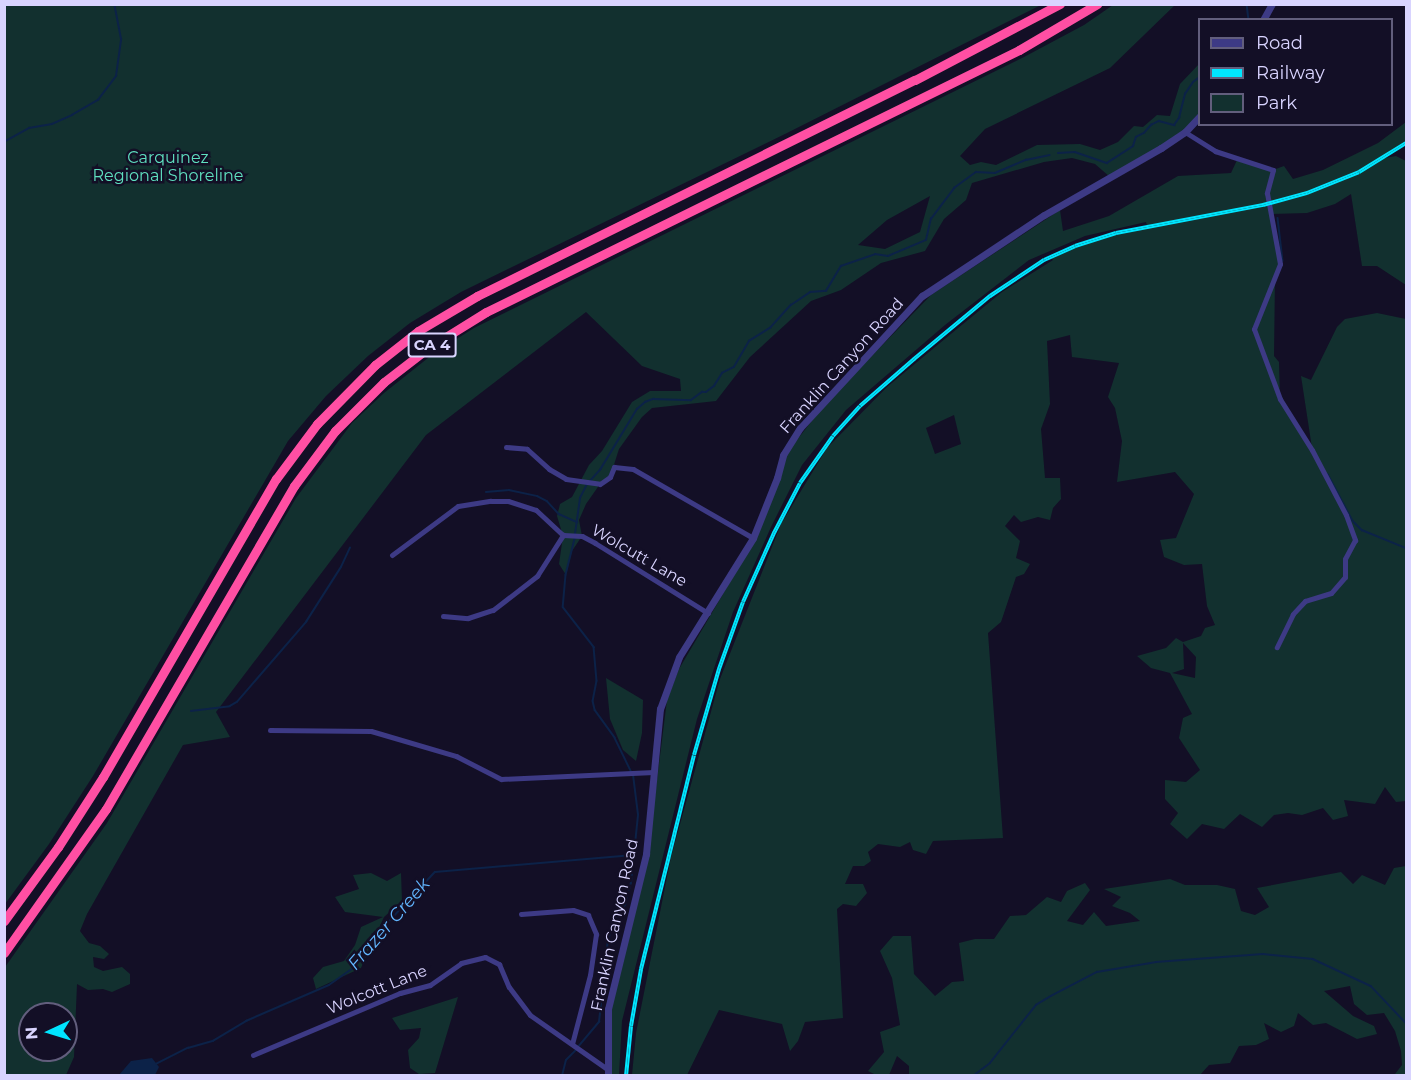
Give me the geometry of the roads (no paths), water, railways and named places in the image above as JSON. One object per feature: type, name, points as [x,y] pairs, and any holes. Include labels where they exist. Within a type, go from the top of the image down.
[{"type":"highway","name":"CA 4","points":[[4,921],[58,847],[103,777],[276,479],[317,424],[375,365],[418,332],[477,296],[905,84],[1060,4]]},
{"type":"highway","name":"CA 4","points":[[4,953],[111,801],[302,474],[344,421],[389,378],[428,348],[486,312],[1019,50],[1097,4]]},
{"type":"street","points":[[1264,18],[1272,4]]},
{"type":"street","name":"Franklin Canyon Road","points":[[608,1072],[608,1009],[646,854],[660,709],[679,657],[753,538],[777,478],[783,455],[800,428],[922,296],[1044,215],[1185,132],[1198,118]]},
{"type":"street","points":[[1185,132],[1215,151],[1274,170],[1268,193],[1280,264],[1254,328],[1280,399],[1312,450],[1346,514],[1354,540],[1345,559],[1345,577],[1331,593],[1305,601],[1293,614],[1277,646]]},
{"type":"street","points":[[507,447],[527,449],[549,469],[566,479],[581,482],[600,484],[610,477],[614,467],[633,469],[753,538]]},
{"type":"street","points":[[392,555],[458,506],[491,501],[508,501],[536,510],[563,536]]},
{"type":"street","name":"Wolcutt Lane","points":[[443,616],[468,618],[493,610],[537,576],[563,536],[582,536],[708,613]]},
{"type":"street","points":[[270,730],[371,731],[456,756],[501,779],[654,772]]},
{"type":"street","points":[[521,914],[573,910],[588,915],[596,934],[591,975],[572,1044]]},
{"type":"street","name":"Wolcott Lane","points":[[253,1055],[400,993],[430,985],[461,963],[485,957],[499,964],[509,987],[530,1015],[608,1072]]},
{"type":"water","points":[[152,1058],[159,1067],[155,1075],[119,1075],[131,1061]]},
{"type":"waterway","points":[[4,142],[29,128],[52,124],[98,100],[116,76],[121,39],[114,4]]},
{"type":"waterway","points":[[1247,4],[1249,18]]},
{"type":"waterway","points":[[1058,153],[1075,152],[1107,163],[1133,146],[1136,137],[1144,133],[1151,125],[1159,121],[1174,125],[1179,118],[1185,94],[1198,78]]},
{"type":"waterway","points":[[590,481],[600,470],[637,409],[645,402],[653,399],[691,400],[702,392],[706,392],[714,386],[722,373],[734,367],[749,341],[770,328],[791,305],[810,292],[826,291],[841,266],[875,254],[888,256],[926,240],[931,219],[954,188],[976,172],[995,173],[1026,160],[1049,155]]},
{"type":"waterway","points":[[1278,218],[1283,261]]},
{"type":"waterway","points":[[1328,474],[1353,521],[1362,530],[1406,548]]},
{"type":"waterway","points":[[575,534],[580,498],[587,484]]},
{"type":"waterway","points":[[486,492],[509,490],[537,496],[547,501],[559,514],[577,522]]},
{"type":"waterway","points":[[575,539],[566,575],[563,607],[594,647],[597,681],[593,701],[595,710],[615,738],[631,771]]},
{"type":"waterway","points":[[191,711],[230,706],[237,702],[306,622],[341,567],[350,548]]},
{"type":"waterway","points":[[578,1047],[599,1022],[608,939],[617,916],[625,905],[631,883],[638,815],[633,775]]},
{"type":"waterway","name":"Frazer Creek","points":[[156,1064],[188,1048],[213,1041],[246,1021],[329,985],[353,968],[368,944],[435,872],[633,855]]},
{"type":"waterway","points":[[973,1076],[990,1063],[1036,1005],[1097,972],[1156,962],[1263,954],[1313,959],[1371,986],[1406,1023]]},
{"type":"waterway","points":[[562,1076],[566,1060],[575,1051]]},
{"type":"railway","points":[[626,1076],[631,1026],[641,969],[694,755],[719,669],[743,602],[774,533],[800,483],[833,436],[860,406],[914,359],[990,296],[1044,260],[1075,246],[1116,233],[1263,205],[1307,193],[1359,172],[1406,143]]},
{"type":"park label","name":"Carquinez Regional Shoreline","points":[[168,167]]}]
